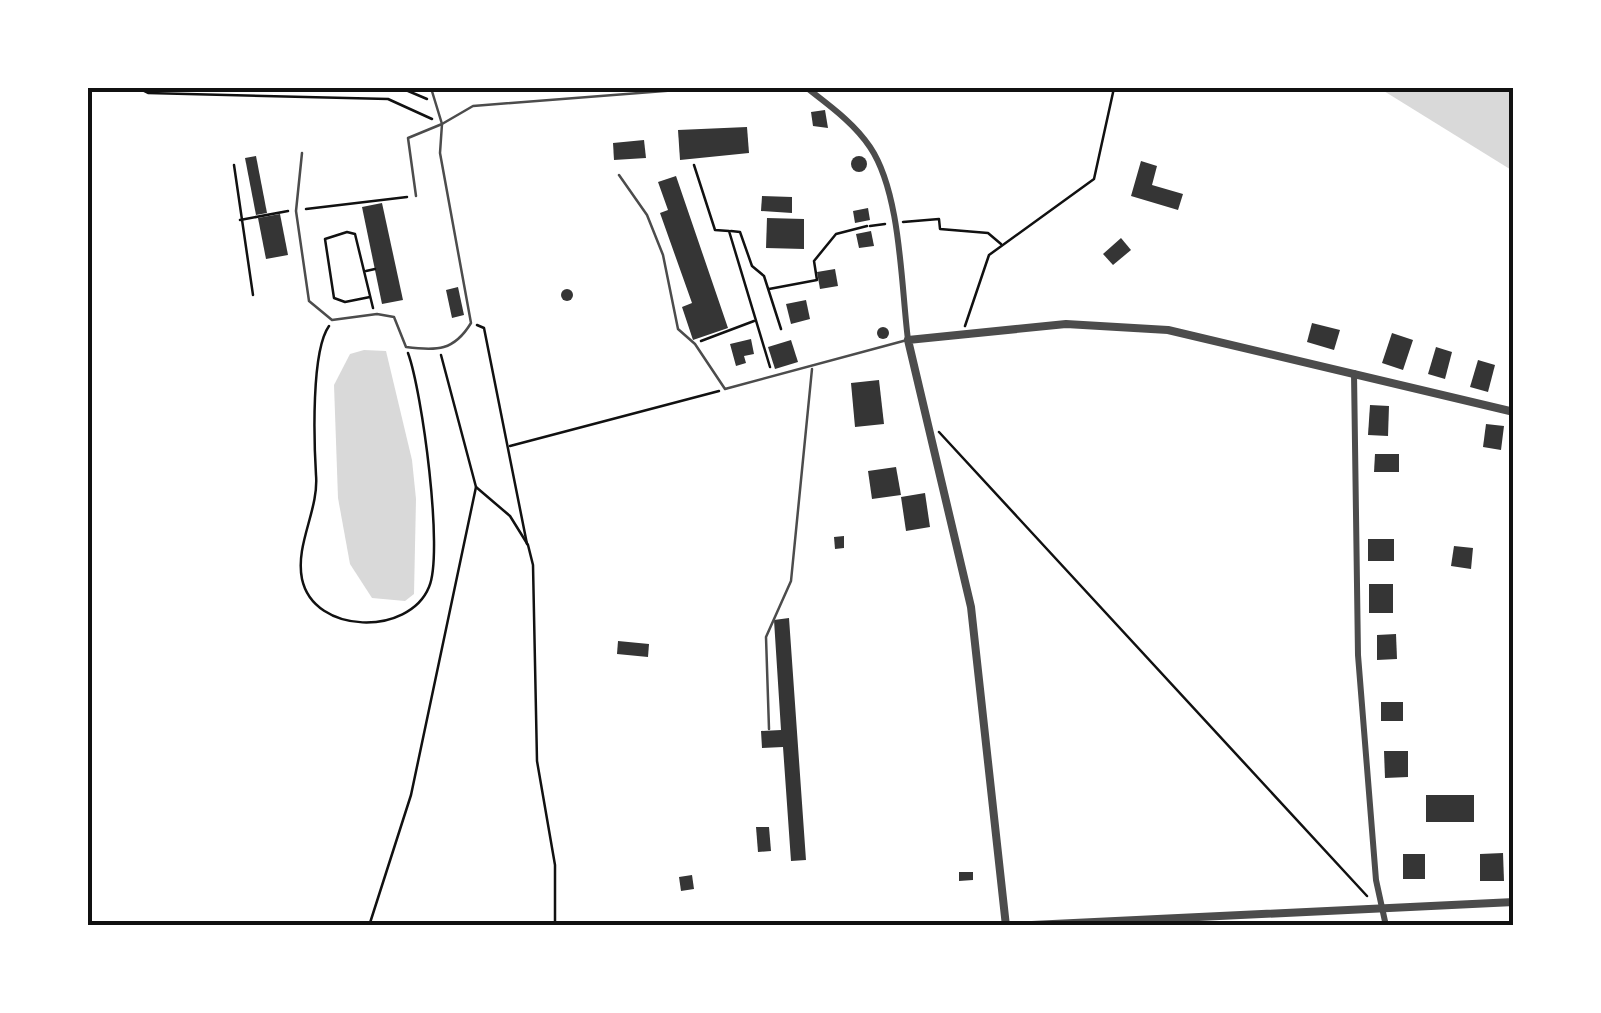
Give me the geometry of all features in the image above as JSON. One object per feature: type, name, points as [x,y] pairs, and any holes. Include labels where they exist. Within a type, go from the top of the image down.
[{"type":"street","points":[[808,88],[856,130],[881,168],[891,204],[908,340],[973,618],[1009,926],[1514,902]]},
{"type":"street","points":[[908,340],[1066,324],[1168,330],[1514,412]]},
{"type":"street","points":[[1354,372],[1358,655],[1378,908],[1386,926]]},
{"type":"lane","points":[[302,153],[296,211],[309,301],[332,320],[377,314],[394,317],[406,347],[439,351],[460,340],[471,322],[440,153],[442,124],[432,88]]},
{"type":"lane","points":[[416,196],[408,138],[473,106],[704,88]]},
{"type":"lane","points":[[620,175],[647,215],[663,255],[678,329],[695,344],[725,390],[908,340]]},
{"type":"lane","points":[[769,729],[766,637],[791,581],[812,367]]},
{"type":"path","points":[[138,88],[148,93],[388,99],[442,124]]},
{"type":"path","points":[[401,88],[434,101]]},
{"type":"path","points":[[966,332],[966,318],[989,255],[1094,179],[1114,88]]},
{"type":"path","points":[[694,165],[716,230],[740,232],[752,266],[764,276],[781,328]]},
{"type":"path","points":[[234,166],[253,295]]},
{"type":"path","points":[[240,220],[416,196]]},
{"type":"path","points":[[914,221],[939,219],[940,229],[988,233],[1002,245]]},
{"type":"path","points":[[769,289],[816,280],[814,260],[836,234],[867,226]]},
{"type":"path","points":[[729,231],[774,378]]},
{"type":"path","points":[[370,297],[345,302],[334,298],[326,240],[347,232],[355,234],[377,314]]},
{"type":"path","points":[[365,271],[375,269]]},
{"type":"path","points":[[332,320],[322,336],[318,358],[319,388],[312,431],[318,495],[302,583],[326,612],[348,622],[374,622],[411,610],[423,600],[432,582],[432,488],[414,370],[406,347]]},
{"type":"path","points":[[695,344],[755,320]]},
{"type":"path","points":[[471,322],[484,328],[533,565],[538,761],[556,865],[555,926]]},
{"type":"path","points":[[369,926],[412,795],[476,487],[446,364],[439,351]]},
{"type":"path","points":[[510,446],[725,390]]},
{"type":"path","points":[[927,422],[952,441],[1378,908]]},
{"type":"path","points":[[476,487],[510,516],[528,545]]},
{"type":"shaded area","points":[[1379,88],[1513,88],[1513,171]]},
{"type":"shaded area","points":[[386,351],[412,460],[416,499],[414,594],[405,601],[372,598],[350,564],[338,498],[334,385],[350,354]]},
{"type":"building","points":[[825,110],[828,128],[813,126],[811,112]]},
{"type":"building","points":[[747,127],[749,153],[680,160],[678,130]]},
{"type":"building","points":[[644,140],[646,158],[614,160],[613,143]]},
{"type":"building","points":[[256,156],[267,213],[256,215],[245,158]]},
{"type":"building","points":[[859,156],[867,164],[859,172],[851,164]]},
{"type":"building","points":[[1141,161],[1157,166],[1152,185],[1183,194],[1178,210],[1131,196]]},
{"type":"building","points":[[676,176],[728,328],[693,340],[682,307],[692,303],[660,213],[668,210],[658,182]]},
{"type":"building","points":[[762,196],[792,197],[792,213],[761,211]]},
{"type":"building","points":[[382,203],[403,300],[382,304],[362,207]]},
{"type":"building","points":[[868,208],[870,220],[855,223],[853,211]]},
{"type":"building","points":[[280,214],[288,255],[266,259],[258,218]]},
{"type":"building","points":[[767,218],[804,219],[804,249],[766,248]]},
{"type":"building","points":[[871,231],[874,246],[859,248],[856,234]]},
{"type":"building","points":[[1121,238],[1131,250],[1113,265],[1103,254]]},
{"type":"building","points":[[835,269],[838,286],[820,289],[817,272]]},
{"type":"building","points":[[458,287],[464,315],[452,318],[446,290]]},
{"type":"building","points":[[567,289],[573,295],[567,301],[561,295]]},
{"type":"building","points":[[806,300],[810,319],[791,324],[786,304]]},
{"type":"building","points":[[1312,323],[1340,330],[1334,350],[1307,342]]},
{"type":"building","points":[[883,327],[889,333],[883,339],[877,333]]},
{"type":"building","points":[[1392,333],[1413,340],[1403,370],[1382,363]]},
{"type":"building","points":[[751,339],[754,354],[744,356],[746,363],[736,366],[730,344]]},
{"type":"building","points":[[791,340],[798,362],[775,369],[768,347]]},
{"type":"building","points":[[1436,347],[1452,352],[1445,379],[1428,374]]},
{"type":"building","points":[[1478,360],[1495,365],[1488,392],[1470,387]]},
{"type":"building","points":[[879,380],[884,424],[855,427],[851,383]]},
{"type":"building","points":[[1370,405],[1389,406],[1388,436],[1368,435]]},
{"type":"building","points":[[1486,424],[1504,426],[1501,450],[1483,447]]},
{"type":"building","points":[[1375,454],[1399,454],[1399,472],[1374,472]]},
{"type":"building","points":[[896,467],[901,495],[872,499],[868,471]]},
{"type":"building","points":[[925,493],[930,527],[906,531],[901,497]]},
{"type":"building","points":[[844,536],[844,548],[835,549],[834,537]]},
{"type":"building","points":[[1368,539],[1394,539],[1394,561],[1368,561]]},
{"type":"building","points":[[1454,546],[1473,548],[1471,569],[1451,566]]},
{"type":"building","points":[[1369,584],[1393,584],[1393,613],[1369,613]]},
{"type":"building","points":[[789,618],[806,860],[791,861],[783,747],[762,748],[761,731],[781,730],[774,620]]},
{"type":"building","points":[[1396,634],[1397,659],[1377,660],[1377,635]]},
{"type":"building","points":[[618,641],[649,644],[648,657],[617,654]]},
{"type":"building","points":[[1381,702],[1403,702],[1403,721],[1381,721]]},
{"type":"building","points":[[1384,751],[1408,751],[1408,777],[1385,778]]},
{"type":"building","points":[[1426,795],[1474,795],[1474,822],[1426,822]]},
{"type":"building","points":[[756,827],[769,827],[771,851],[758,852]]},
{"type":"building","points":[[1503,853],[1504,881],[1480,881],[1480,854]]},
{"type":"building","points":[[1403,854],[1425,854],[1425,879],[1403,879]]},
{"type":"building","points":[[959,872],[973,872],[973,880],[959,881]]},
{"type":"building","points":[[692,875],[694,889],[681,891],[679,877]]}]
